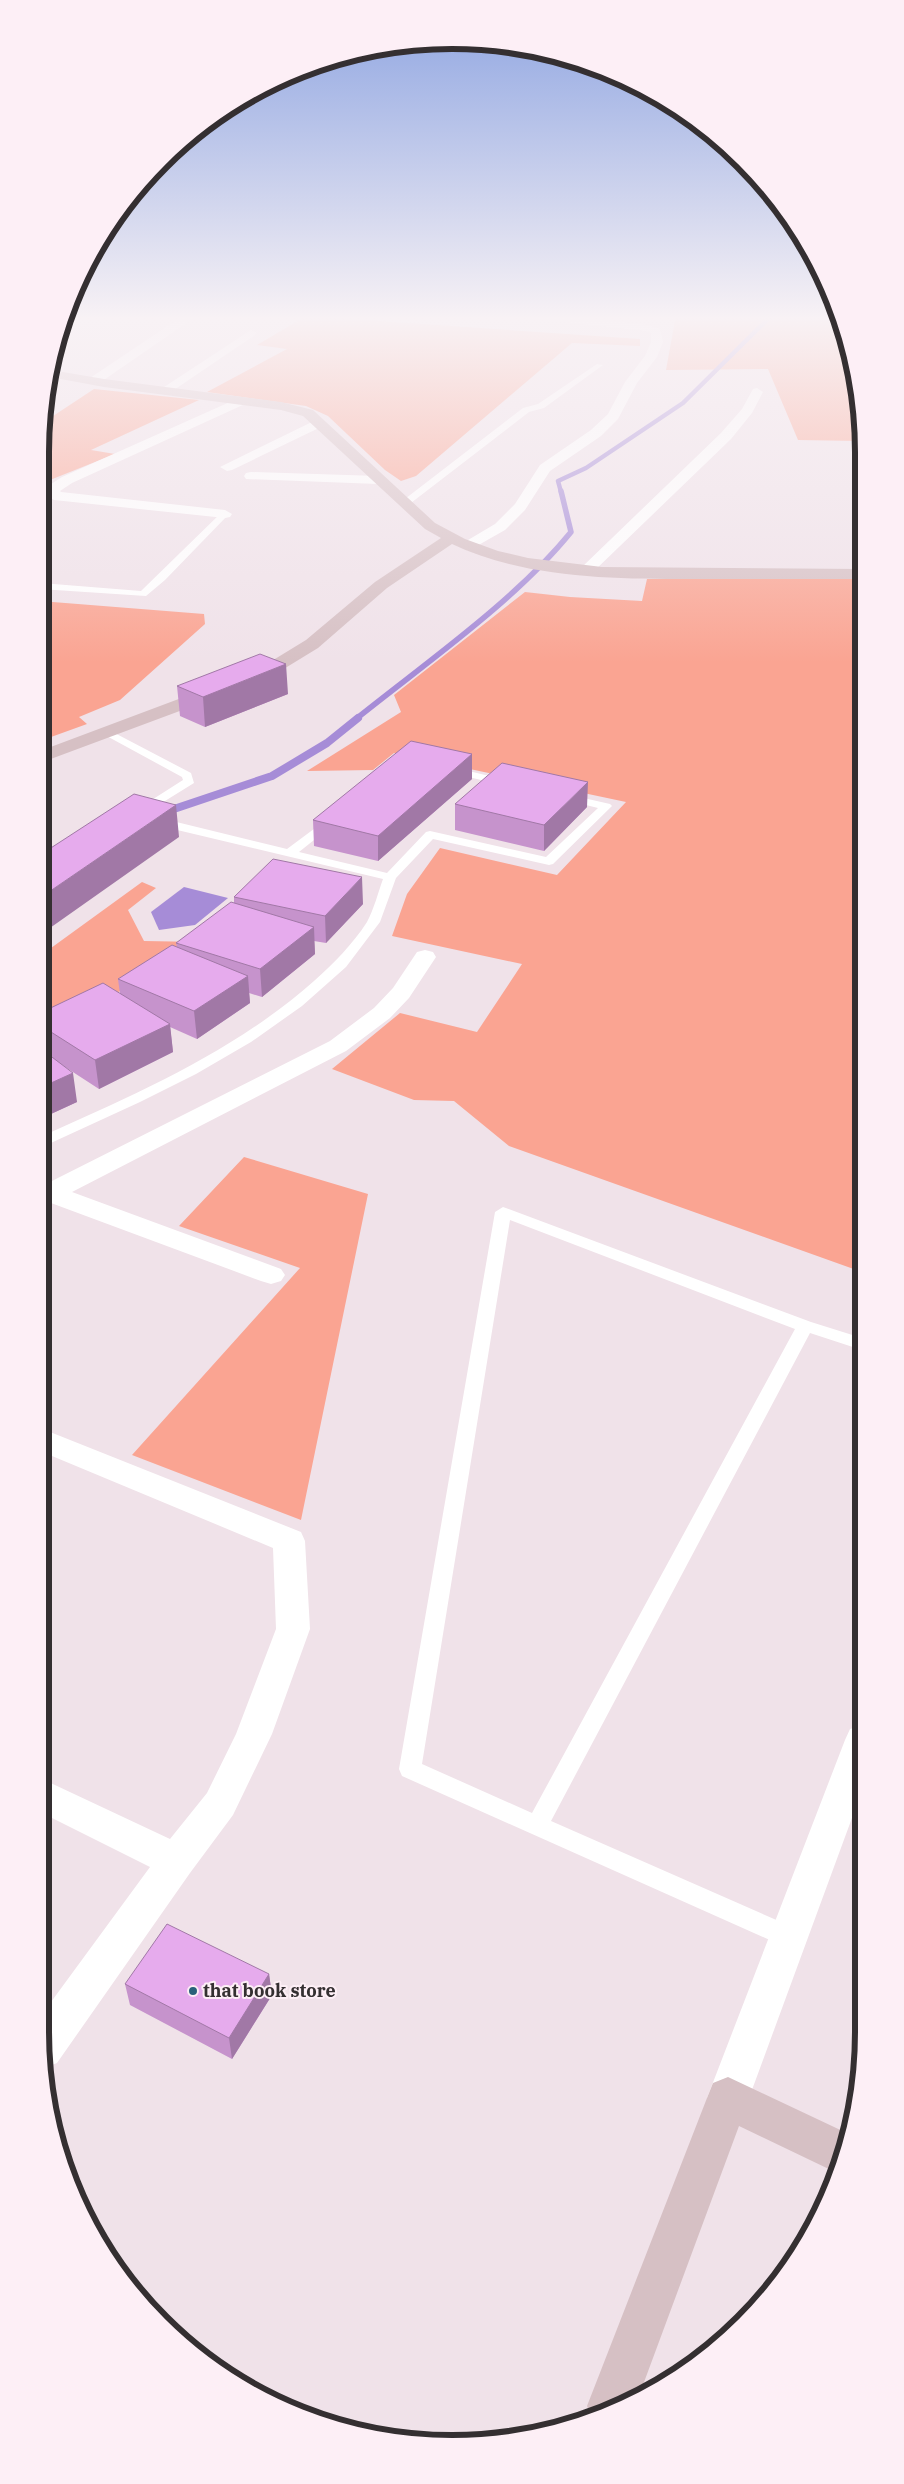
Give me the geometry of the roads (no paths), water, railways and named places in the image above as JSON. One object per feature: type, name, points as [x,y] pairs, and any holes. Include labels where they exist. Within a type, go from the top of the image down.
[{"type":"street","points":[[175,431],[67,480],[53,490],[54,496],[225,514]]},
{"type":"street","points":[[227,467],[302,431]]},
{"type":"street","points":[[326,431],[404,504],[430,526],[450,539],[468,546],[530,563],[631,574],[855,574]]},
{"type":"street","points":[[468,546],[500,527],[520,507],[545,468],[575,445],[598,431]]},
{"type":"street","points":[[587,570],[730,431]]},
{"type":"street","points":[[251,476],[378,480]]},
{"type":"street","points":[[49,754],[214,692],[276,666],[312,644],[381,585],[450,539]]},
{"type":"street","points":[[49,1193],[338,1046],[382,1013],[401,993],[425,957]]},
{"type":"street","points":[[49,1198],[270,1275]]},
{"type":"street","points":[[49,1443],[289,1541],[293,1629],[254,1734],[220,1804],[176,1861],[49,2039]]},
{"type":"street","points":[[613,2402],[788,1937],[855,1769]]},
{"type":"street","points":[[49,1798],[176,1861]]},
{"type":"street","points":[[728,2098],[837,2151]]},
{"type":"lane","points":[[404,504],[499,431]]},
{"type":"lane","points":[[49,587],[142,594],[162,578],[225,514]]},
{"type":"lane","points":[[107,732],[187,776],[189,780],[188,783],[132,818],[390,877]]},
{"type":"lane","points":[[436,766],[521,786]]},
{"type":"lane","points":[[49,1139],[191,1071],[240,1044],[282,1014],[334,971],[370,928],[388,892],[390,877],[430,835],[549,861],[606,806],[549,793]]},
{"type":"lane","points":[[288,854],[343,811]]},
{"type":"lane","points":[[788,1937],[410,1769],[503,1212],[805,1326],[855,1342]]},
{"type":"lane","points":[[537,1826],[805,1326]]},
{"type":"waterway","points":[[561,492],[558,481],[586,468],[641,431]]},
{"type":"waterway","points":[[356,719],[469,630],[549,558],[571,532],[561,491]]},
{"type":"waterway","points":[[165,812],[272,776],[327,743],[358,718]]},
{"type":"place","name":"that book store","points":[[193,1991]]}]
